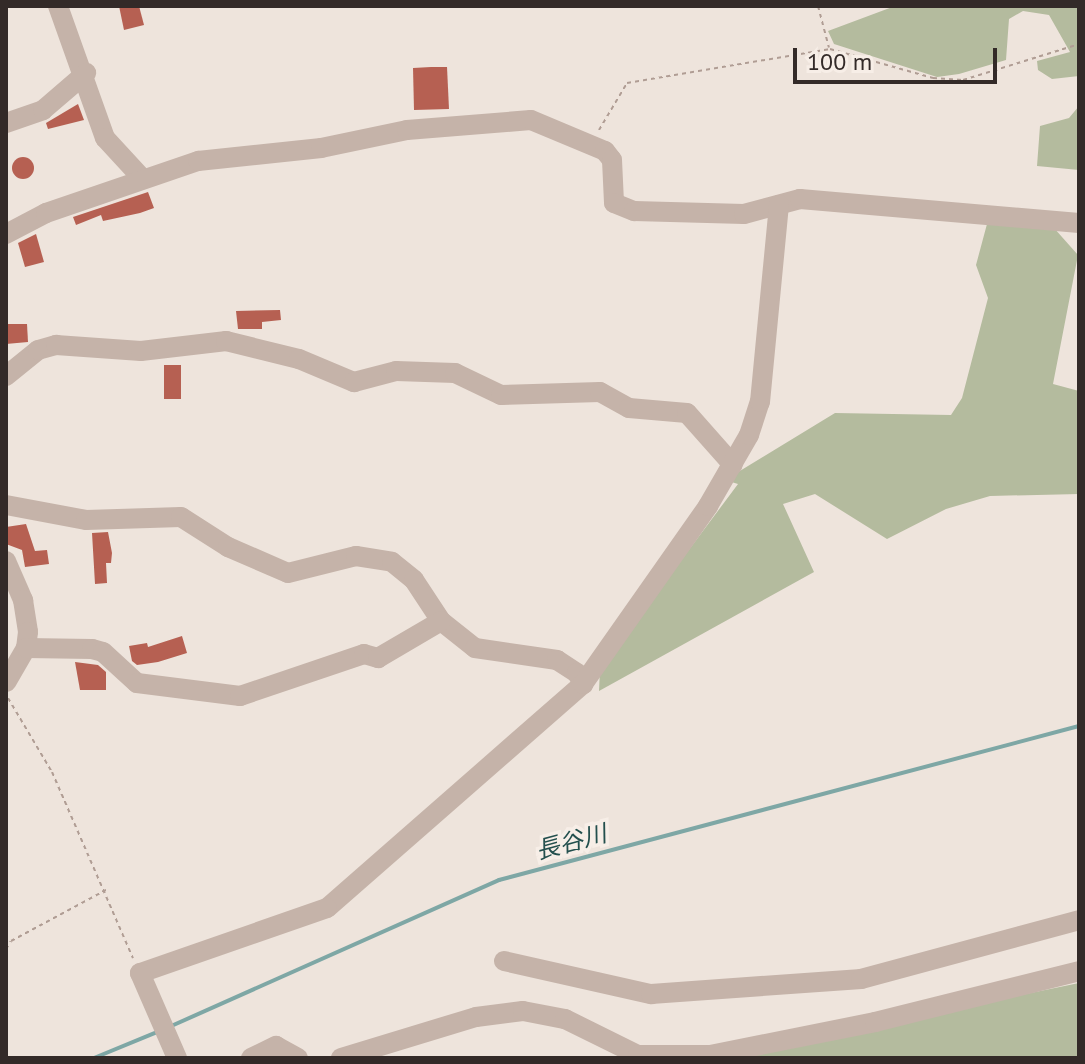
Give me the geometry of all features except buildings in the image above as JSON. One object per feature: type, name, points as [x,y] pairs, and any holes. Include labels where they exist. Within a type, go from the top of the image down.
[{"type":"street","points":[[58,6],[86,73],[105,138],[141,177]]},
{"type":"street","points":[[6,123],[43,110],[86,73]]},
{"type":"street","points":[[6,234],[46,213],[141,177],[198,161],[487,122],[545,123],[592,142],[612,160],[614,203],[634,211],[744,214],[800,199],[1079,223]]},
{"type":"street","points":[[177,1058],[143,980],[327,908],[583,684],[733,465],[760,402],[779,205]]},
{"type":"street","points":[[6,376],[38,350],[56,345],[141,351],[226,341],[299,359],[354,382],[396,371],[455,373],[501,395],[600,392],[629,408],[687,413],[733,465]]},
{"type":"street","points":[[6,505],[101,521],[181,517],[228,547],[288,573],[373,556],[392,562],[414,580],[441,621],[481,652],[557,660],[577,673],[583,684]]},
{"type":"street","points":[[6,561],[23,600],[26,648],[6,682]]},
{"type":"street","points":[[26,648],[92,649],[103,652],[137,683],[240,696],[364,654],[378,658],[441,621]]},
{"type":"street","points":[[504,961],[651,994],[846,980],[1079,920]]},
{"type":"street","points":[[341,1058],[476,1017],[523,1011],[565,1019],[638,1055],[710,1055],[875,1022],[1079,971]]},
{"type":"street","points":[[251,1058],[276,1046],[298,1058]]},
{"type":"path","points":[[818,6],[830,49]]},
{"type":"path","points":[[592,142],[627,83],[830,49],[946,80],[1079,44]]},
{"type":"path","points":[[6,693],[52,772],[66,814],[106,890],[143,980]]},
{"type":"path","points":[[6,949],[11,941],[106,890]]},
{"type":"green space","points":[[895,6],[1079,6],[1079,76],[1052,79],[1038,70],[1037,61],[1070,52],[1049,15],[1023,11],[1009,19],[1006,60],[959,74],[937,77],[834,44],[828,31]]},
{"type":"green space","points":[[1079,106],[1079,170],[1037,166],[1040,126],[1069,118]]},
{"type":"green space","points":[[987,224],[1054,228],[1078,255],[1053,384],[1079,391],[1079,494],[990,496],[946,509],[887,539],[815,494],[783,504],[814,572],[599,691],[600,669],[738,484],[725,480],[835,413],[951,415],[962,398],[988,298],[976,265]]},
{"type":"green space","points":[[1079,983],[1079,1058],[742,1058],[967,1006]]},
{"type":"waterway","name":"長谷川","points":[[169,1027],[499,880],[1079,726]]},
{"type":"waterway","name":"長谷川","points":[[94,1058],[157,1032]]}]
